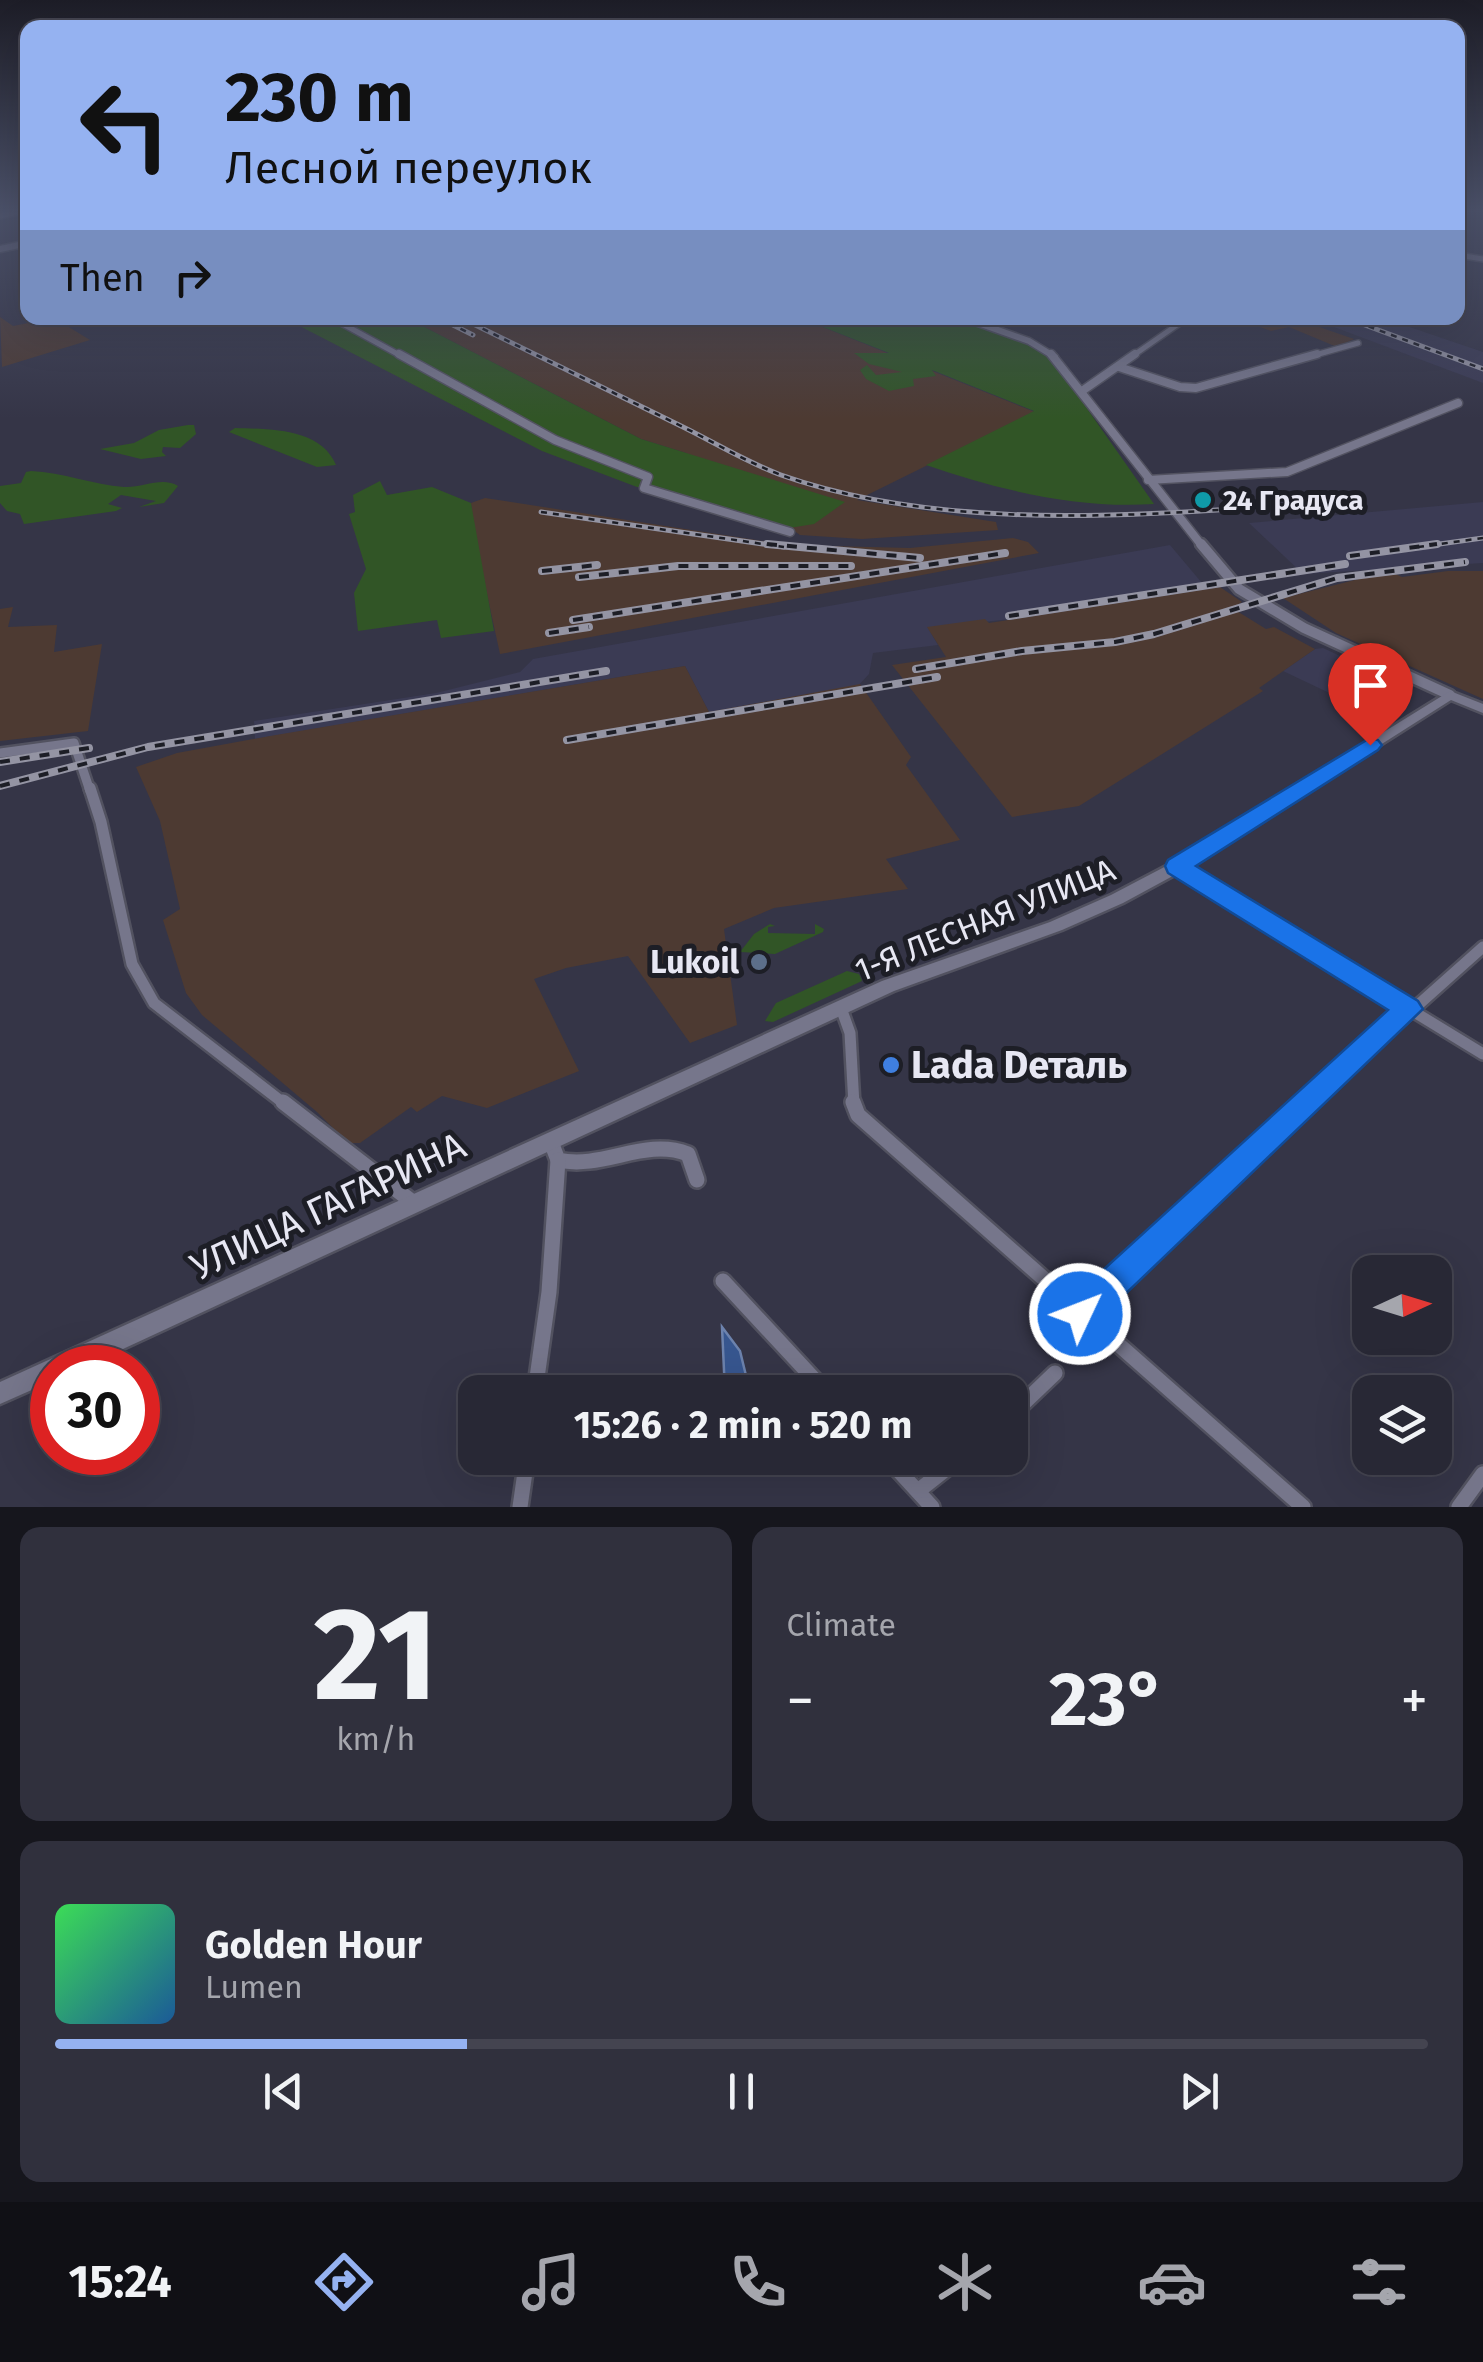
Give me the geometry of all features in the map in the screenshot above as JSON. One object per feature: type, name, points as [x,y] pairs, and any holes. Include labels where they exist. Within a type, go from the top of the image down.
[{"type":"main road","points":[[1450,694],[1483,710]]},
{"type":"main road","name":"1-Я ЛЕСНАЯ УЛИЦА","points":[[627,1106],[951,961],[1056,926],[1177,866],[1450,694]]},
{"type":"main road","name":"УЛИЦА ГАГАРИНА","points":[[106,1345],[416,1204],[554,1151],[627,1106]]},
{"type":"main road","name":"УЛИЦА ГАГАРИНА","points":[[0,1393],[30,1379]]},
{"type":"street","points":[[345,325],[555,440],[648,477],[644,488],[790,532]]},
{"type":"street","points":[[983,325],[1042,347],[1058,359],[1148,480],[1225,574],[1260,605],[1450,694]]},
{"type":"street","points":[[1082,390],[1176,325]]},
{"type":"street","points":[[1119,367],[1180,387],[1196,388],[1358,344]]},
{"type":"street","points":[[1148,480],[1287,472],[1458,402]]},
{"type":"street","points":[[0,753],[74,743],[101,822],[132,964],[154,1003],[416,1204]]},
{"type":"street","points":[[1177,866],[1483,1054]]},
{"type":"street","points":[[1080,1314],[1408,1009],[1483,947]]},
{"type":"street","points":[[841,1008],[850,1024],[849,1092],[858,1115],[1303,1507]]},
{"type":"street","points":[[537,1375],[548,1292],[554,1151],[586,1166],[658,1145],[676,1147],[688,1154],[697,1180]]},
{"type":"street","points":[[723,1281],[810,1375]]},
{"type":"street","points":[[1028,1398],[1054,1373]]},
{"type":"street","points":[[1459,1507],[1483,1474]]},
{"type":"street","points":[[520,1507],[524,1475]]},
{"type":"street","points":[[903,1475],[932,1507]]},
{"type":"street","points":[[918,1491],[938,1475]]},
{"type":"shaded area","points":[[0,317],[13,326],[65,325],[90,340],[2,367]]},
{"type":"shaded area","points":[[421,325],[818,325],[1035,412],[857,500],[996,522],[998,530],[862,539],[800,535],[686,453],[641,439]]},
{"type":"shaded area","points":[[1254,325],[1313,325],[1354,339],[1337,347],[1289,327],[1271,331]]},
{"type":"shaded area","points":[[1329,325],[1404,325],[1483,352],[1483,383]]},
{"type":"shaded area","points":[[485,498],[789,545],[910,548],[1013,538],[1028,542],[1039,553],[500,654],[471,503]]},
{"type":"shaded area","points":[[1483,502],[1483,563],[1303,574],[1249,523]]},
{"type":"shaded area","points":[[1170,545],[1207,589],[1039,616],[928,628],[938,645],[873,653],[869,674],[857,687],[709,712],[685,666],[255,739],[254,721],[436,693],[520,672],[533,659]]},
{"type":"shaded area","points":[[1483,571],[1483,699],[1336,633],[1283,598],[1379,574],[1402,577]]},
{"type":"shaded area","points":[[1220,587],[1242,602],[1232,608],[1266,629],[1274,627],[1315,649],[1259,688],[1263,691],[1079,806],[1012,817],[892,665],[946,657],[927,627],[985,619],[989,623]]},
{"type":"shaded area","points":[[13,607],[8,627],[57,625],[54,652],[102,644],[88,731],[0,741],[0,609]]},
{"type":"shaded area","points":[[1323,648],[1402,685],[1409,697],[1378,716],[1283,671],[1315,649]]},
{"type":"shaded area","points":[[685,666],[709,712],[860,684],[911,757],[906,765],[960,840],[886,859],[908,889],[774,908],[724,929],[737,1025],[690,1043],[628,956],[566,968],[534,979],[579,1071],[487,1108],[442,1096],[417,1112],[411,1107],[360,1143],[348,1143],[202,1015],[186,993],[163,920],[180,909],[160,821],[136,767],[177,753]]},
{"type":"green space","points":[[298,325],[421,325],[641,439],[845,502],[814,524],[783,529],[652,487],[637,487],[542,451]]},
{"type":"green space","points":[[818,325],[975,325],[1031,345],[1043,352],[1074,390],[1154,504],[1096,504],[1038,496],[926,465],[1034,411],[932,370],[936,376],[913,379],[914,386],[889,391],[866,379],[860,370],[867,365],[876,375],[902,372],[869,364],[854,353],[889,353]]},
{"type":"green space","points":[[194,425],[196,434],[180,448],[163,447],[166,456],[141,459],[100,449],[134,443],[159,430]]},
{"type":"green space","points":[[235,428],[278,430],[306,437],[329,453],[336,465],[317,467],[229,432]]},
{"type":"green space","points":[[26,472],[124,487],[159,482],[178,486],[164,503],[139,507],[156,501],[121,495],[108,504],[122,508],[116,511],[24,524],[20,514],[7,511],[0,503],[0,486],[21,483]]},
{"type":"green space","points":[[380,481],[387,495],[432,487],[471,503],[494,631],[441,638],[437,620],[358,631],[354,593],[366,569],[349,514],[355,512],[353,495]]},
{"type":"green space","points":[[770,924],[775,926],[768,927],[768,933],[815,934],[815,924],[824,929],[823,932],[775,954],[740,952],[754,934]]},
{"type":"green space","points":[[847,971],[859,974],[862,981],[773,1022],[765,1021],[776,1003]]},
{"type":"water","points":[[722,1327],[740,1351],[746,1375],[724,1375]]},
{"type":"railway","points":[[453,325],[473,335]]},
{"type":"railway","points":[[475,325],[755,464],[836,491],[893,503],[1011,514],[1130,515],[1246,508]]},
{"type":"railway","points":[[1365,325],[1483,369]]},
{"type":"railway","points":[[541,512],[784,547]]},
{"type":"railway","points":[[1418,547],[1483,538]]},
{"type":"railway","points":[[767,544],[920,558]]},
{"type":"railway","points":[[1350,556],[1437,544]]},
{"type":"railway","points":[[573,620],[1005,553]]},
{"type":"railway","points":[[916,669],[1022,651],[1115,642],[1154,634],[1337,578],[1465,562]]},
{"type":"railway","points":[[1009,616],[1345,564]]},
{"type":"railway","points":[[542,571],[597,565]]},
{"type":"railway","points":[[579,577],[678,566],[851,566]]},
{"type":"railway","points":[[549,633],[589,627]]},
{"type":"railway","points":[[0,786],[148,747],[606,671]]},
{"type":"railway","points":[[567,740],[937,677]]},
{"type":"railway","points":[[0,762],[89,748]]},
{"type":"place","name":"24 Градуса","points":[[1203,500]]},
{"type":"place","name":"Lukoil","points":[[759,962]]},
{"type":"place","name":"Lada Dеталь","points":[[891,1065]]},
{"type":"route","points":[[1080,1314],[1408,1009],[1177,866],[1370,745]]}]
